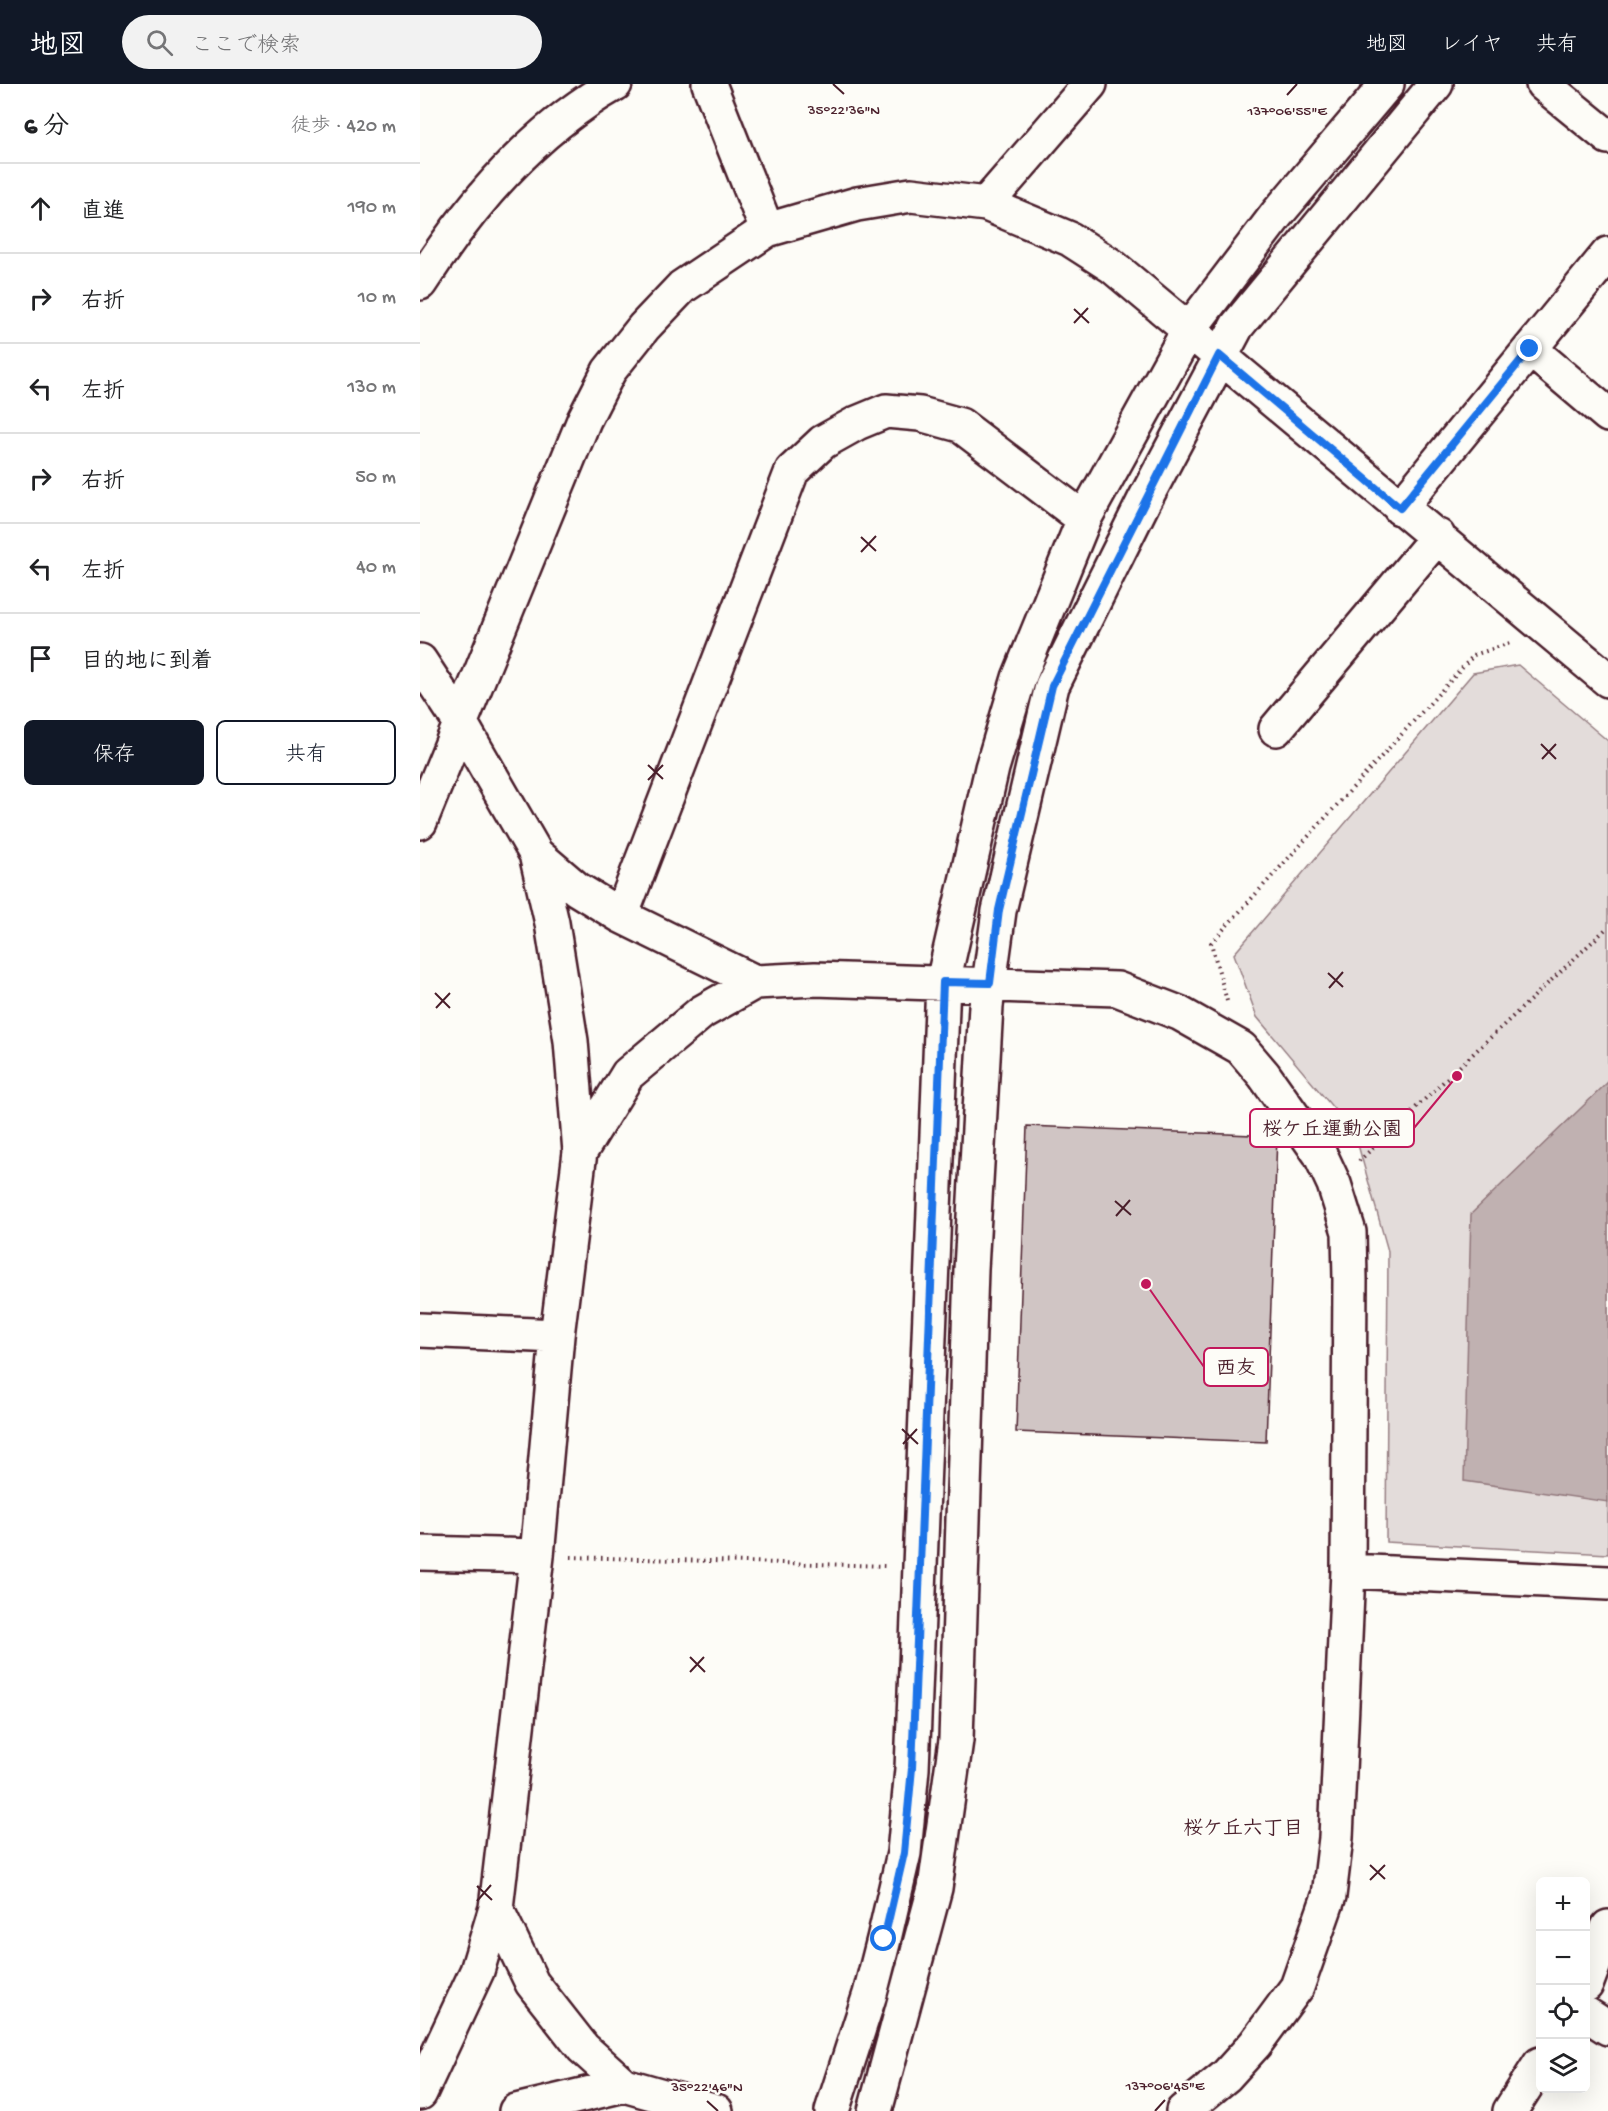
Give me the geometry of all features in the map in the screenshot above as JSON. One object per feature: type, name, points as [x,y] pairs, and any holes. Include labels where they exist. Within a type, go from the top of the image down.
[{"type":"street","points":[[420,283],[479,198],[527,148],[594,96],[615,84]]},
{"type":"street","points":[[709,84],[767,230]]},
{"type":"street","points":[[986,204],[1090,84]]},
{"type":"street","points":[[832,2111],[870,1994],[904,1853],[912,1768],[943,982],[992,768],[1019,678],[1084,519],[1188,331],[1277,214],[1387,84]]},
{"type":"street","points":[[875,2111],[934,1888],[956,1740],[971,1269],[990,983],[999,910],[1052,686],[1219,355],[1237,326],[1436,84]]},
{"type":"street","points":[[1543,84],[1608,136]]},
{"type":"street","points":[[420,822],[584,420],[609,371],[644,327],[682,287],[767,230],[857,204],[911,195],[986,204],[1070,239],[1112,266],[1608,680]]},
{"type":"street","points":[[1400,508],[1608,254]]},
{"type":"street","points":[[1530,349],[1608,415]]},
{"type":"street","points":[[621,916],[792,471],[823,442],[885,411],[920,414],[960,425],[1084,519]]},
{"type":"street","points":[[1276,729],[1438,536]]},
{"type":"street","points":[[420,661],[460,722],[536,854],[552,923],[571,1041],[580,1152],[557,1336],[537,1556],[496,1908],[477,1971],[420,2093]]},
{"type":"street","points":[[536,854],[577,889],[621,916],[755,982]]},
{"type":"street","points":[[580,1152],[628,1074],[702,1012],[755,982],[815,979],[1117,989],[1179,1013],[1240,1048],[1295,1117],[1320,1154],[1334,1184],[1349,1232],[1348,1571],[1336,1838],[1329,1896],[1297,1987],[1255,2044],[1226,2076],[1186,2110]]},
{"type":"street","points":[[420,1330],[557,1336]]},
{"type":"street","points":[[420,1553],[537,1556]]},
{"type":"street","points":[[1348,1571],[1608,1583]]},
{"type":"street","points":[[496,1908],[532,1983],[583,2048],[624,2085],[716,2111]]},
{"type":"street","points":[[1590,1974],[1608,1927]]},
{"type":"street","points":[[1590,2017],[1608,2028]]},
{"type":"street","points":[[1510,2111],[1536,2070]]},
{"type":"street","points":[[516,2111],[624,2085]]},
{"type":"path","points":[[1240,1048],[1211,943],[1474,655],[1514,642]]},
{"type":"path","points":[[1334,1184],[1608,927]]},
{"type":"path","points":[[537,1556],[921,1566]]},
{"type":"shaded area","points":[[1518,665],[1608,741],[1608,1554],[1386,1542],[1388,1251],[1355,1134],[1257,1017],[1234,954],[1473,673]]},
{"type":"shaded area","points":[[1608,1082],[1608,1502],[1464,1481],[1471,1214]]},
{"type":"building","points":[[1027,1126],[1277,1136],[1266,1442],[1016,1432]]},
{"type":"place","name":"桜ケ丘運動公園","points":[[1457,1076]]},
{"type":"place","name":"西友","points":[[1146,1284]]},
{"type":"district","name":"桜ケ丘六丁目","points":[[1243,1830]]},
{"type":"route","points":[[884,1939],[904,1853],[912,1768],[943,982],[990,983],[999,910],[1052,686],[1219,355],[1400,508],[1530,349]]}]
